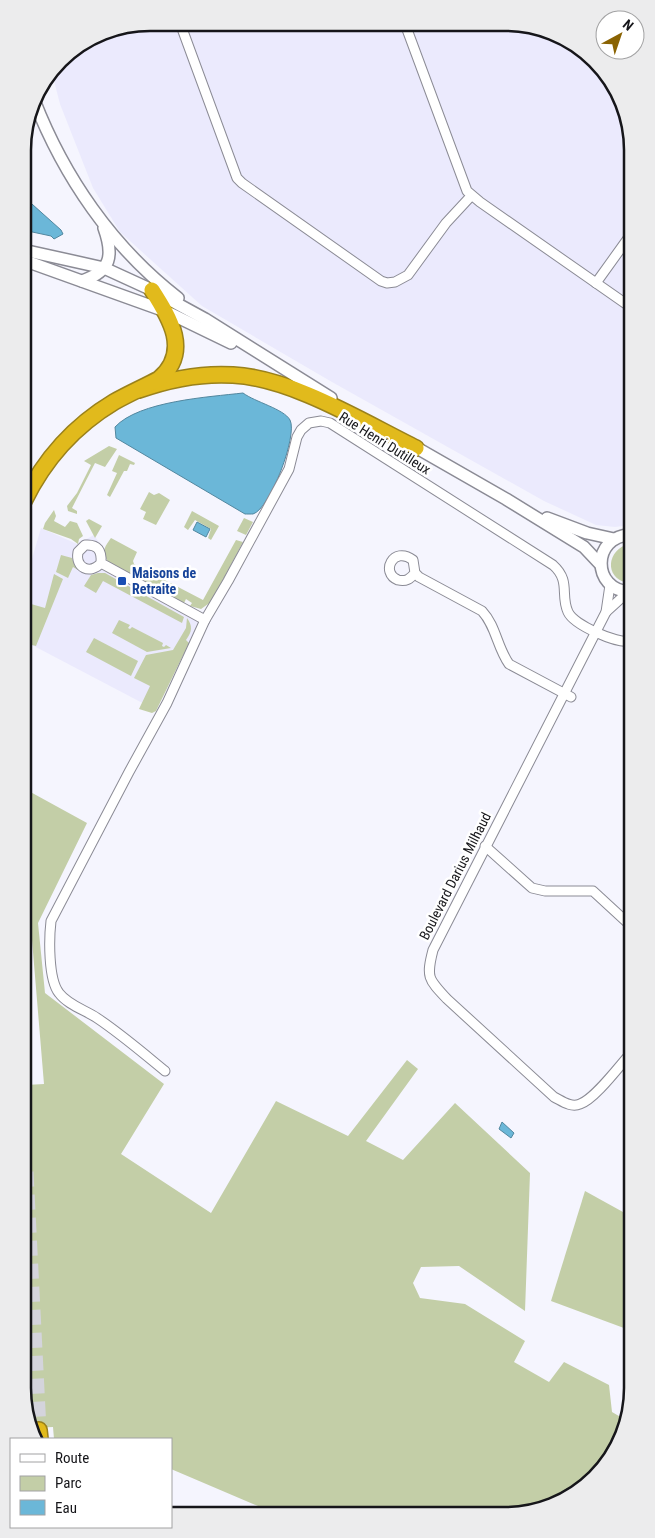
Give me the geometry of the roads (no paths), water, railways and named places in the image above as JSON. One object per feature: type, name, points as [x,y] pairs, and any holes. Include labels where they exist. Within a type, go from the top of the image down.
[{"type":"highway","points":[[140,390],[165,374],[174,356],[176,336],[165,311],[152,290]]},
{"type":"highway","points":[[32,486],[46,462],[68,437],[114,402],[165,381],[207,375],[233,374],[265,380],[315,398],[416,448]]},
{"type":"main road","points":[[38,109],[62,163],[103,223],[147,271],[205,319]]},
{"type":"main road","points":[[82,281],[96,276],[107,263],[110,249],[103,223]]},
{"type":"main road","points":[[32,252],[104,268],[152,290],[205,319],[300,380]]},
{"type":"main road","points":[[32,263],[165,311],[231,343],[300,380],[506,499],[584,547],[600,564],[605,579],[610,585],[615,589],[624,591]]},
{"type":"main road","points":[[506,499],[587,534],[614,539],[624,537]]},
{"type":"main road","points":[[600,564],[602,554],[607,545],[614,539]]},
{"type":"street","points":[[183,31],[237,178],[381,281],[387,283],[395,282],[408,275],[446,223],[472,196]]},
{"type":"street","points":[[408,31],[464,184],[472,196],[624,302]]},
{"type":"street","points":[[596,283],[624,244]]},
{"type":"street","name":"Rue Henri Dutilleux","points":[[165,1070],[98,1019],[69,1002],[59,993],[53,981],[49,938],[54,914],[166,703],[205,620],[228,582],[289,469],[298,437],[308,423],[321,421],[330,423],[553,565],[560,571],[563,578],[568,612],[574,619],[615,640],[624,641]]},
{"type":"street","points":[[101,563],[205,620]]},
{"type":"street","points":[[414,573],[482,611],[491,623],[504,657],[509,664],[568,695]]},
{"type":"street","name":"Boulevard Darius Milhaud","points":[[610,585],[606,612],[568,695],[485,846],[433,950],[428,966],[430,982],[446,999],[554,1097],[567,1104],[580,1105],[592,1096],[623,1062]]},
{"type":"street","name":"Boulevard Darius Milhaud","points":[[606,612],[624,597]]},
{"type":"street","points":[[485,846],[532,888],[593,891],[623,919]]},
{"type":"water","points":[[32,204],[63,234],[54,239],[51,236],[32,232]]},
{"type":"water","points":[[243,393],[282,412],[290,420],[291,428],[290,440],[281,471],[267,499],[260,509],[253,514],[245,514],[116,438],[115,427],[126,418],[140,411],[175,402]]},
{"type":"water","points":[[197,522],[210,529],[206,537],[193,530]]},
{"type":"water","points":[[502,1122],[514,1133],[511,1138],[499,1129]]},
{"type":"tunnel","points":[[31,1273],[39,1430]]},
{"type":"place","name":"Maisons de Retraite","points":[[122,581]]}]
